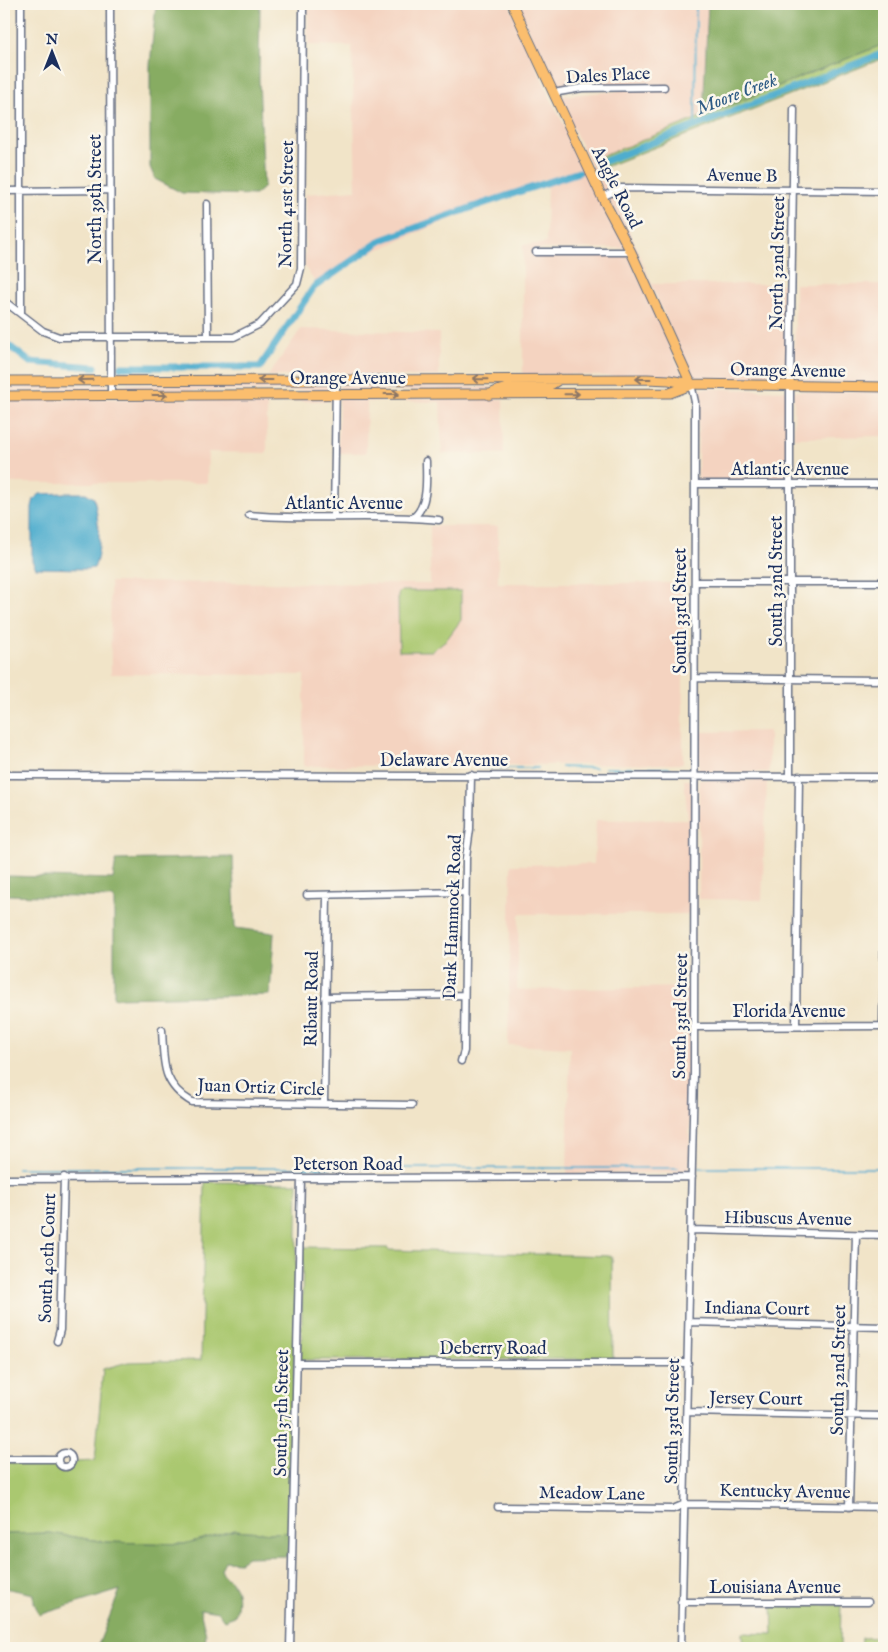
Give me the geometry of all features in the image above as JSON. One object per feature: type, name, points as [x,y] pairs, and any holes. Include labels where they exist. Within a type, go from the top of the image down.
[{"type":"main road","name":"Angle Road","points":[[512,4],[602,198],[632,252],[691,384]]},
{"type":"main road","name":"Orange Avenue","points":[[4,381],[560,379],[669,380],[691,384],[790,387],[884,387]]},
{"type":"main road","points":[[489,395],[503,387],[550,386],[560,379]]},
{"type":"main road","name":"Orange Avenue","points":[[4,396],[670,393],[691,384]]},
{"type":"street","points":[[21,4],[21,314]]},
{"type":"street","name":"North 39th Street","points":[[110,4],[111,395]]},
{"type":"street","name":"North 41st Street","points":[[4,301],[43,332],[59,337],[234,337],[248,332],[260,324],[297,284],[300,277],[303,9]]},
{"type":"street","name":"Dales Place","points":[[553,93],[582,88],[664,87]]},
{"type":"street","name":"North 32nd Street","points":[[790,387],[794,109]]},
{"type":"street","name":"Avenue B","points":[[602,198],[621,188],[884,191]]},
{"type":"street","points":[[4,191],[110,190]]},
{"type":"street","points":[[207,204],[208,337]]},
{"type":"street","points":[[536,252],[632,252]]},
{"type":"street","points":[[334,516],[336,381]]},
{"type":"street","name":"South 33rd Street","points":[[681,1648],[695,1027],[695,402],[691,384]]},
{"type":"street","name":"South 32nd Street","points":[[790,387],[790,776]]},
{"type":"street","points":[[414,517],[422,508],[426,461]]},
{"type":"street","name":"Atlantic Avenue","points":[[695,484],[884,484]]},
{"type":"street","name":"Atlantic Avenue","points":[[250,515],[278,518],[334,516],[414,517],[439,520]]},
{"type":"street","points":[[695,582],[884,582]]},
{"type":"street","points":[[695,678],[884,680]]},
{"type":"street","name":"Dark Hammock Road","points":[[461,1061],[464,1051],[465,892],[466,858],[470,829],[471,775]]},
{"type":"street","name":"Delaware Avenue","points":[[4,776],[884,776]]},
{"type":"street","points":[[796,1026],[799,776]]},
{"type":"street","points":[[307,895],[465,892]]},
{"type":"street","name":"Ribaut Road","points":[[324,1104],[327,895]]},
{"type":"street","points":[[883,1026],[884,948]]},
{"type":"street","points":[[325,997],[464,996]]},
{"type":"street","name":"Florida Avenue","points":[[695,1027],[883,1026]]},
{"type":"street","name":"Juan Ortiz Circle","points":[[162,1030],[164,1064],[169,1083],[180,1095],[192,1102],[412,1105]]},
{"type":"street","name":"South 40th Court","points":[[57,1341],[60,1330],[64,1177]]},
{"type":"street","name":"Peterson Road","points":[[4,1178],[692,1177]]},
{"type":"street","name":"South 37th Street","points":[[290,1648],[302,1179]]},
{"type":"street","name":"Hibuscus Avenue","points":[[691,1230],[884,1235]]},
{"type":"street","name":"South 32nd Street","points":[[849,1507],[856,1235]]},
{"type":"street","name":"Indiana Court","points":[[689,1322],[884,1327]]},
{"type":"street","name":"Deberry Road","points":[[297,1363],[688,1363]]},
{"type":"street","name":"Jersey Court","points":[[687,1412],[884,1416]]},
{"type":"street","points":[[4,1459],[58,1459]]},
{"type":"street","name":"Kentucky Avenue","points":[[684,1504],[884,1508]]},
{"type":"street","name":"Meadow Lane","points":[[498,1507],[673,1509],[684,1504]]},
{"type":"street","name":"Louisiana Avenue","points":[[682,1602],[868,1602]]},
{"type":"shaded area","points":[[308,4],[509,4],[550,97],[626,248],[533,249],[533,256],[629,256],[685,380],[560,374],[523,376],[523,245],[546,243],[547,178],[335,268],[318,287],[305,267],[306,194],[356,190],[352,46],[308,45]]},
{"type":"shaded area","points":[[516,4],[708,4],[703,116],[594,160],[597,169],[602,168],[611,189],[604,193],[558,96],[619,91],[619,84],[555,89]]},
{"type":"shaded area","points":[[614,196],[652,284],[788,284],[787,383],[693,380],[635,249],[607,199]]},
{"type":"shaded area","points":[[795,284],[884,284],[884,384],[794,383]]},
{"type":"shaded area","points":[[301,329],[439,333],[439,376],[268,376]]},
{"type":"shaded area","points":[[439,383],[439,386],[494,387],[488,391],[339,391],[340,385]]},
{"type":"shaded area","points":[[108,384],[108,391],[4,392],[4,385]]},
{"type":"shaded area","points":[[114,384],[333,384],[333,391],[114,391]]},
{"type":"shaded area","points":[[695,388],[787,391],[788,481],[698,480],[698,402]]},
{"type":"shaded area","points":[[794,391],[884,391],[884,436],[794,438]]},
{"type":"shaded area","points":[[333,398],[333,401],[267,401],[267,453],[208,452],[207,483],[4,483],[4,399]]},
{"type":"shaded area","points":[[339,398],[503,399],[504,454],[442,454],[440,402],[382,401],[367,402],[366,453],[338,453]]},
{"type":"shaded area","points":[[430,526],[498,526],[498,583],[683,583],[683,764],[304,766],[304,675],[111,674],[110,582],[430,584]]},
{"type":"shaded area","points":[[769,731],[769,772],[699,772],[699,732]]},
{"type":"shaded area","points":[[684,780],[693,780],[692,914],[519,914],[517,990],[692,987],[689,1173],[567,1174],[570,1048],[508,1045],[511,865],[594,864],[596,820],[688,819]]},
{"type":"shaded area","points":[[699,780],[767,780],[762,900],[699,899]]},
{"type":"green space","points":[[156,4],[260,4],[259,80],[264,187],[255,195],[182,193],[155,179],[150,167],[150,65]]},
{"type":"green space","points":[[708,4],[884,4],[884,44],[703,116]]},
{"type":"green space","points":[[884,44],[884,58],[597,170],[593,160]]},
{"type":"green space","points":[[401,591],[461,591],[461,620],[447,639],[432,651],[399,651],[398,594]]},
{"type":"green space","points":[[233,857],[235,928],[274,933],[270,995],[114,998],[114,898],[7,895],[8,876],[113,879],[116,860]]},
{"type":"green space","points":[[205,1182],[298,1183],[290,1532],[272,1533],[235,1530],[184,1544],[107,1542],[49,1533],[4,1534],[5,1463],[56,1463],[58,1467],[65,1470],[71,1468],[75,1462],[95,1461],[103,1369],[128,1362],[201,1360]]},
{"type":"green space","points":[[303,1247],[612,1256],[613,1359],[301,1360]]},
{"type":"green space","points":[[235,1530],[272,1533],[290,1532],[289,1556],[248,1557],[240,1562],[225,1561],[221,1569],[237,1591],[236,1612],[235,1616],[224,1620],[218,1612],[200,1609],[206,1635],[204,1648],[97,1648],[120,1590],[39,1615],[34,1602],[34,1594],[4,1588],[4,1534],[49,1533],[107,1542],[184,1544]]},
{"type":"green space","points":[[772,1605],[841,1605],[840,1648],[743,1648],[742,1633],[773,1634]]},
{"type":"green space","points":[[884,1637],[884,1648],[860,1648],[861,1638]]},
{"type":"water","points":[[86,493],[94,498],[99,543],[94,568],[36,568],[32,561],[32,507],[34,499],[40,494]]},
{"type":"waterway","points":[[695,126],[696,4]]},
{"type":"waterway","name":"Moore Creek","points":[[600,163],[884,53]]},
{"type":"waterway","points":[[121,367],[260,367],[314,287],[382,240],[473,207],[579,172]]},
{"type":"waterway","points":[[4,342],[30,362],[95,367]]},
{"type":"waterway","points":[[561,767],[595,768]]},
{"type":"waterway","points":[[481,768],[538,768]]},
{"type":"waterway","points":[[605,768],[670,768]]},
{"type":"waterway","points":[[18,1168],[677,1168]]},
{"type":"waterway","points":[[700,1168],[884,1168]]}]
